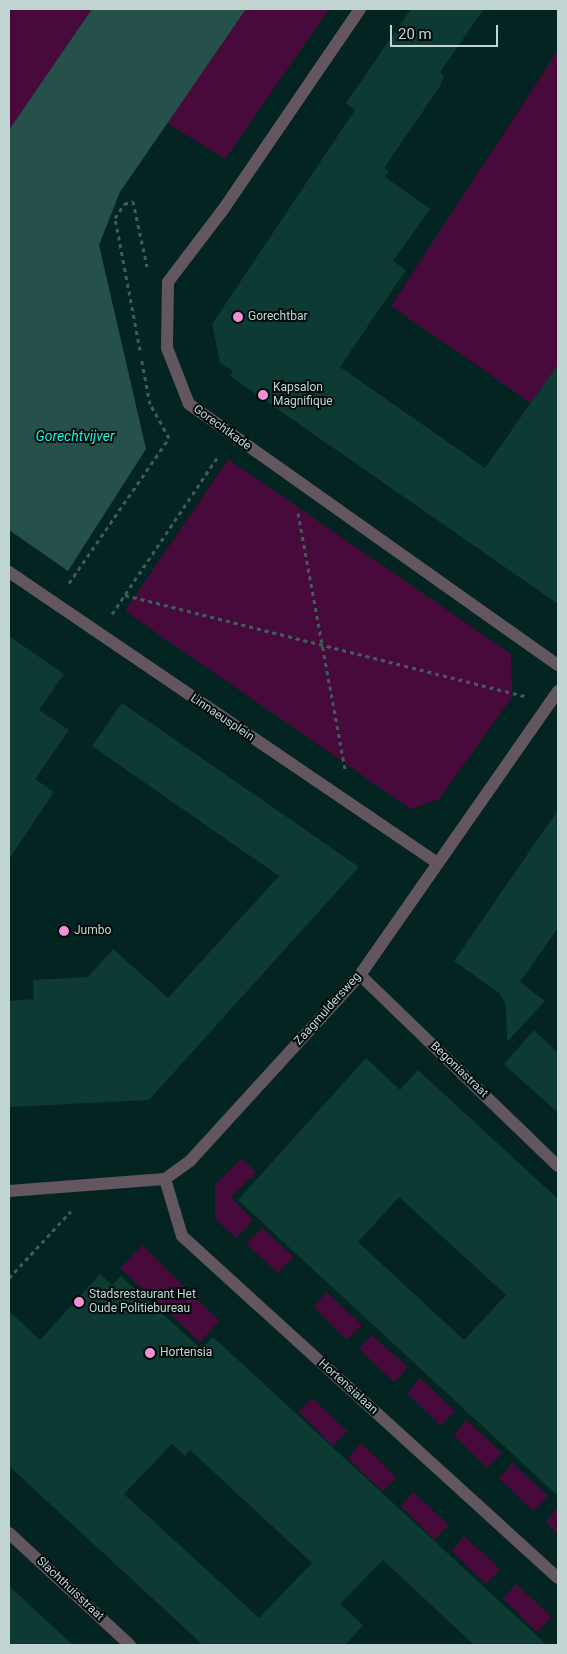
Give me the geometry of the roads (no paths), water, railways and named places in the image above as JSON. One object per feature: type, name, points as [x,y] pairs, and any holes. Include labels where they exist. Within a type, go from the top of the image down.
[{"type":"street","name":"Gorechtkade","points":[[360,9],[222,211],[168,282],[168,348],[189,404],[558,665]]},
{"type":"street","name":"Linnaeusplein","points":[[9,572],[436,862]]},
{"type":"street","name":"Zaagmuldersweg","points":[[165,1179],[190,1161],[360,975],[436,862],[544,712],[556,699]]},
{"type":"street","name":"Begoniastraat","points":[[360,975],[558,1166]]},
{"type":"street","points":[[9,1191],[165,1179]]},
{"type":"street","name":"Hortensialaan","points":[[165,1179],[182,1236],[558,1578]]},
{"type":"street","name":"Slachthuisstraat","points":[[9,1533],[130,1645]]},
{"type":"water","name":"Gorechtvijver","points":[[92,9],[246,9],[120,192],[99,245],[146,449],[68,571],[9,530],[9,130]]},
{"type":"place","name":"Gorechtbar","points":[[238,317]]},
{"type":"place","name":"Kapsalon Magnifique","points":[[263,395]]},
{"type":"place","name":"Jumbo","points":[[64,931]]},
{"type":"place","name":"Stadsrestaurant Het Oude Politiebureau","points":[[79,1302]]},
{"type":"place","name":"Hortensia","points":[[150,1353]]}]
